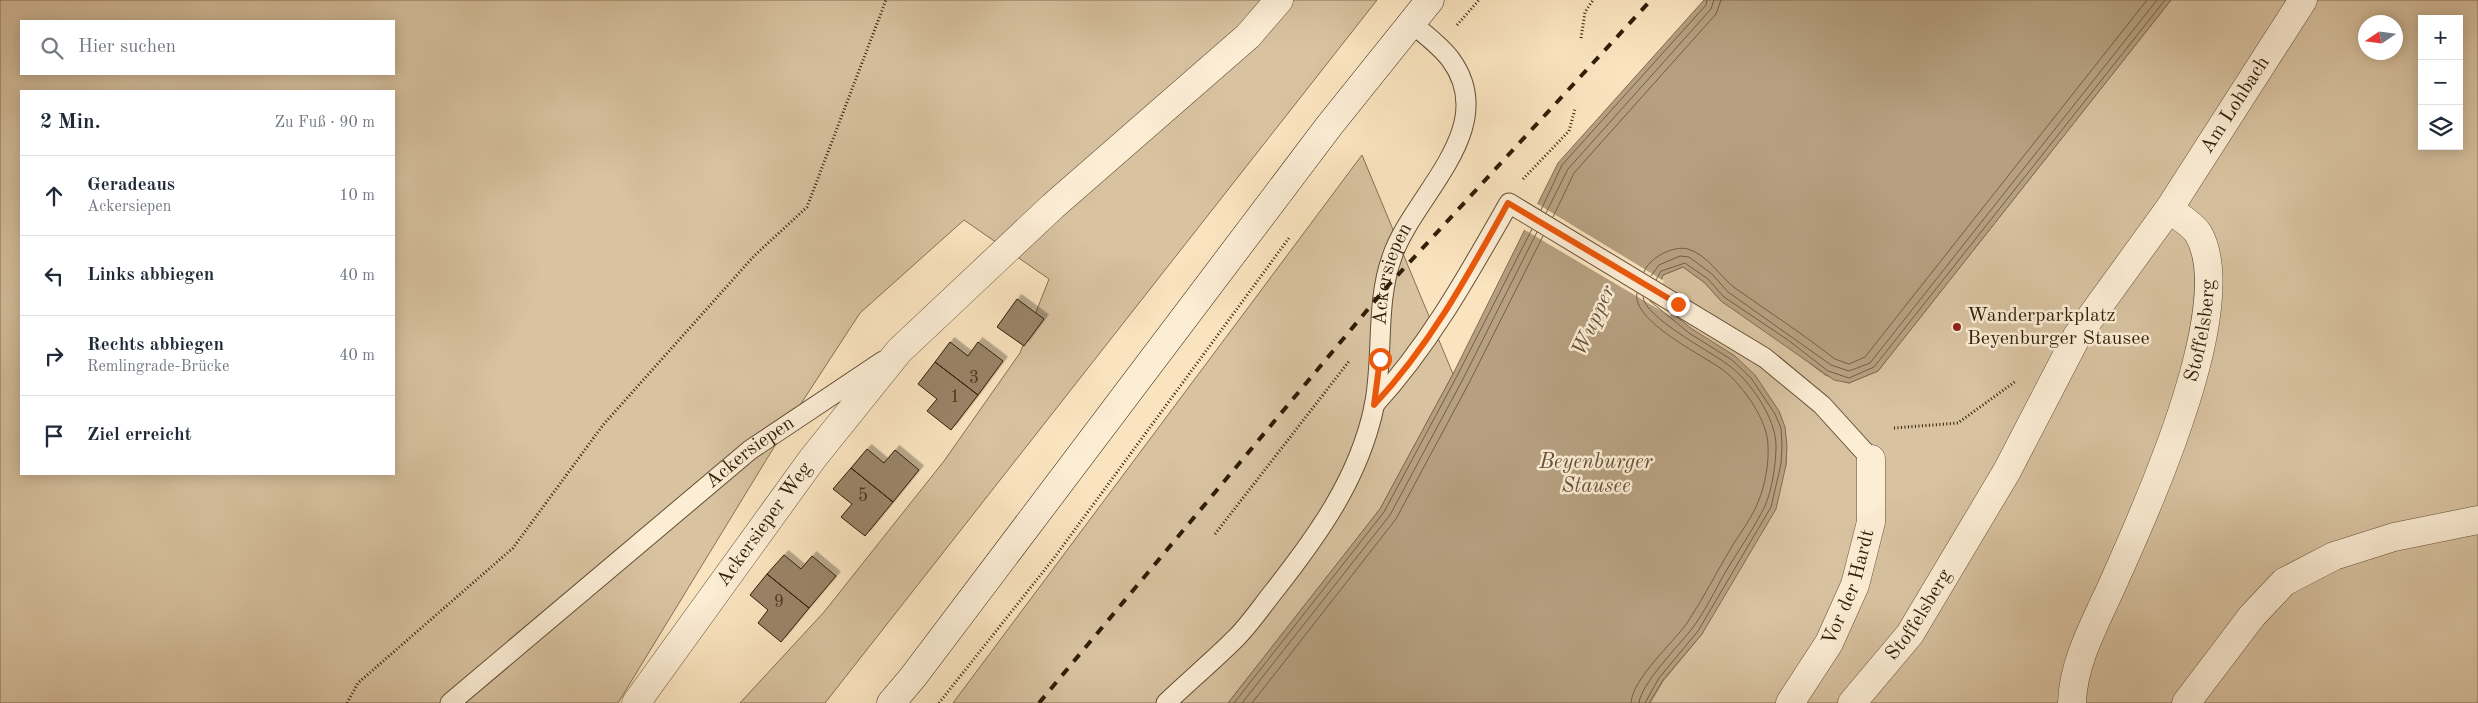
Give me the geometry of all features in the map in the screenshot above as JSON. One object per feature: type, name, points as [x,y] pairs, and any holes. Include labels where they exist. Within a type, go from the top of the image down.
[{"type":"street","name":"Ackersiepen","points":[[899,350],[1053,206],[1248,36],[1279,0]]},
{"type":"street","points":[[891,703],[913,678],[1410,22],[1430,0]]},
{"type":"street","name":"Am Lohbach","points":[[2169,209],[2303,0]]},
{"type":"street","name":"Stoffelsberg","points":[[1852,703],[1910,634],[2007,471],[2077,336],[2169,209],[2197,232],[2208,263],[2204,333],[2182,410],[2156,486],[2079,662],[2072,703]]},
{"type":"street","name":"Ackersieper Weg","points":[[636,703],[812,458],[899,350]]},
{"type":"street","name":"Vor der Hardt","points":[[1790,703],[1829,643],[1855,584],[1870,522],[1871,459]]},
{"type":"street","points":[[2186,703],[2252,616],[2284,582],[2334,556],[2394,537],[2478,520]]},
{"type":"lane","name":"Ackersiepen","points":[[1166,703],[1237,637],[1313,542],[1354,469],[1368,433],[1374,405],[1384,290],[1392,255],[1413,216],[1450,157],[1466,117],[1468,101],[1460,74],[1439,46],[1410,22]]},
{"type":"lane","points":[[1374,405],[1401,376],[1443,318],[1508,203],[1765,358],[1822,405],[1871,459]]},
{"type":"lane","name":"Ackersiepen","points":[[450,703],[750,450],[899,350]]},
{"type":"path","points":[[347,703],[358,682],[513,548],[603,425],[754,256],[807,207],[886,0]]},
{"type":"path","points":[[1580,38],[1585,12],[1593,0]]},
{"type":"path","points":[[1508,203],[1522,180],[1569,132],[1575,109]]},
{"type":"path","points":[[940,703],[1054,558],[1290,237]]},
{"type":"path","points":[[1215,534],[1361,346],[1383,314]]},
{"type":"path","points":[[1894,428],[1958,423],[2021,377]]},
{"type":"shaded area","points":[[0,0],[1377,0],[825,703],[740,703],[824,612],[944,461],[1020,353],[1049,279],[964,220],[860,313],[793,416],[618,703],[0,703]]},
{"type":"shaded area","points":[[2171,0],[2478,0],[2478,703],[1650,703],[1663,681],[1702,634],[1786,465],[1786,437],[1782,421],[1774,404],[1768,396],[1654,299],[1663,275],[1683,267],[1705,283],[1721,301],[1785,344],[1825,375],[1849,383],[1878,371]]},
{"type":"shaded area","points":[[1362,155],[1453,374],[1380,509],[1228,703],[953,703]]},
{"type":"water","name":"Beyenburger Stausee","points":[[1704,0],[2171,0],[1878,371],[1849,383],[1834,380],[1721,301],[1705,283],[1683,267],[1663,275],[1655,299],[1692,329],[1735,356],[1755,375],[1779,411],[1785,427],[1787,446],[1786,465],[1776,509],[1702,634],[1663,680],[1649,703],[1228,703],[1380,509],[1453,374],[1558,163]]},
{"type":"pier","points":[[1536,203],[1664,281],[1657,298],[1673,311],[1670,316],[1523,229]]},
{"type":"building","points":[[1017,299],[1044,319],[1024,346],[997,327]]},
{"type":"building","points":[[950,342],[968,356],[978,342],[1003,361],[978,395],[935,362]]},
{"type":"building","points":[[935,362],[978,395],[951,430],[927,411],[937,399],[918,384]]},
{"type":"building","points":[[867,449],[884,463],[895,450],[919,470],[893,502],[851,468]]},
{"type":"building","points":[[851,468],[893,502],[865,536],[841,517],[852,504],[833,489]]},
{"type":"building","points":[[784,555],[801,569],[812,556],[836,576],[809,608],[767,574]]},
{"type":"building","points":[[767,574],[809,608],[781,642],[758,623],[768,610],[750,595]]},
{"type":"railway","points":[[1039,703],[1384,290],[1651,0]]},
{"type":"place","name":"Wanderparkplatz Beyenburger Stausee","points":[[1957,327]]},
{"type":"route","points":[[1380,359],[1374,405],[1401,376],[1443,318],[1508,203],[1678,304]]},
{"type":"water label","name":"Wupper","points":[[1594,321]]}]
